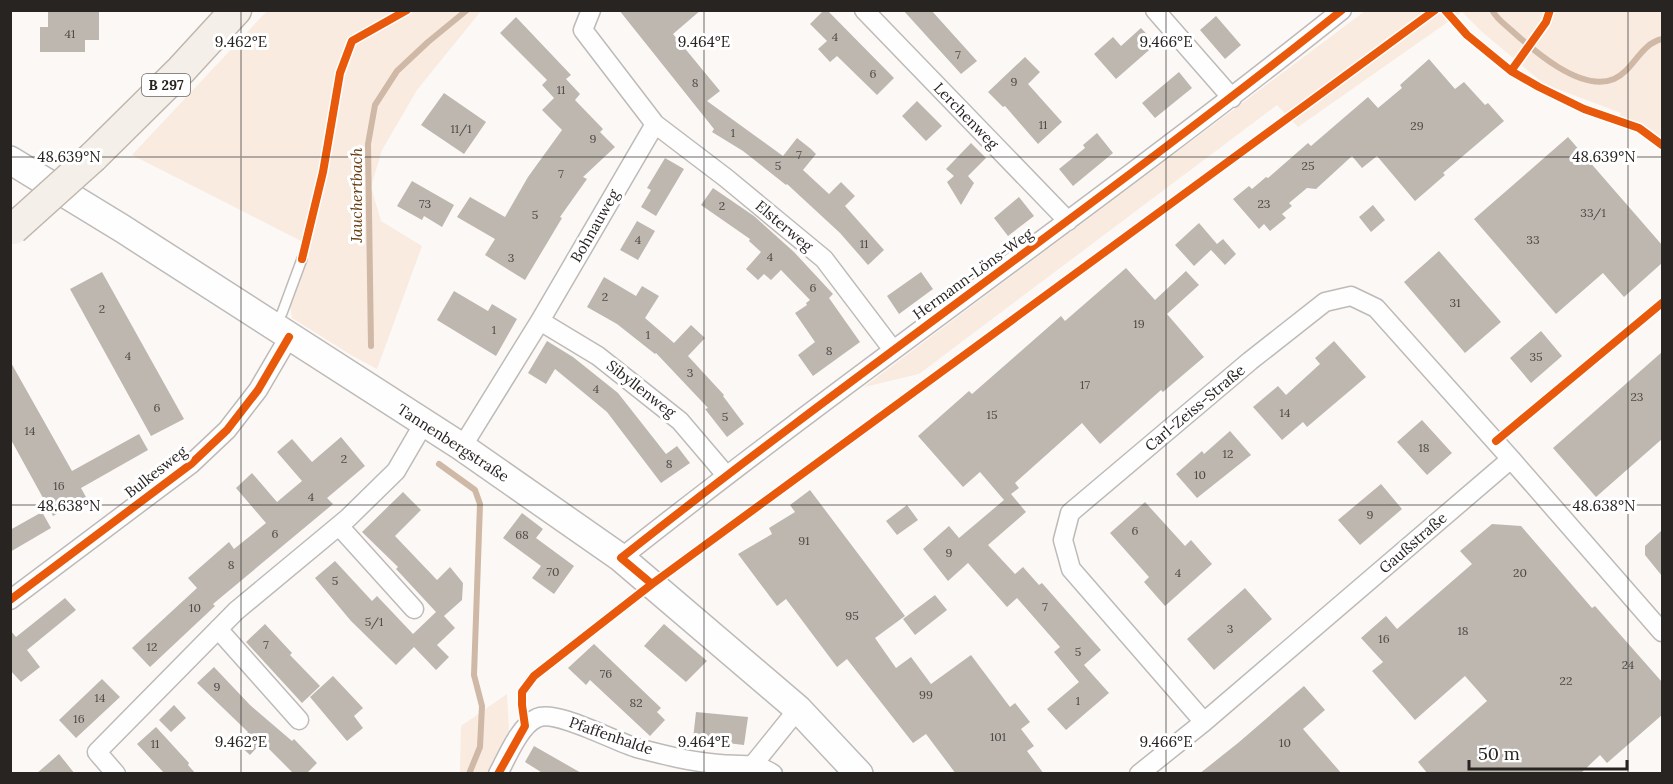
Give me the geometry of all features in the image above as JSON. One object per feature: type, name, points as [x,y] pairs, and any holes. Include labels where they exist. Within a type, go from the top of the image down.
[{"type":"main road","name":"B 297","points":[[12,230],[93,157],[181,70],[236,10]]},
{"type":"street","points":[[591,10],[583,30],[655,124]]},
{"type":"street","name":"Lerchenweg","points":[[864,10],[1068,221]]},
{"type":"street","points":[[1155,10],[1232,98]]},
{"type":"street","name":"Hermann-Löns-Weg","points":[[621,558],[726,475],[1232,98],[1342,10]]},
{"type":"street","name":"Bohnauweg","points":[[462,447],[540,321],[655,124]]},
{"type":"street","name":"Elsterweg","points":[[655,124],[726,178],[824,259],[893,350]]},
{"type":"street","name":"Tannenbergstraße","points":[[10,160],[123,229],[462,447],[621,558],[798,709],[860,774]]},
{"type":"street","name":"Carl-Zeiss-Straße","points":[[1204,722],[1071,569],[1063,540],[1070,513],[1250,361],[1325,302],[1351,296],[1376,309],[1511,459]]},
{"type":"street","name":"Sibyllenweg","points":[[540,321],[598,356],[681,421],[726,475]]},
{"type":"street","name":"Bulkesweg","points":[[10,600],[191,464],[227,430],[258,390],[281,332]]},
{"type":"street","points":[[116,774],[97,752],[236,611],[339,526],[396,471],[424,423]]},
{"type":"street","points":[[1511,459],[1662,632]]},
{"type":"street","name":"Gaußstraße","points":[[1139,774],[1204,722],[1511,459]]},
{"type":"street","points":[[339,526],[414,609]]},
{"type":"street","points":[[218,629],[299,720]]},
{"type":"street","points":[[752,766],[798,709]]},
{"type":"street","name":"Pfaffenhalde","points":[[498,774],[525,726],[538,717],[555,716],[634,747],[717,769],[752,766],[772,774]]},
{"type":"lane","points":[[281,332],[282,313],[302,259]]},
{"type":"shaded area","points":[[267,11],[481,11],[417,90],[382,150],[371,187],[381,221],[422,246],[377,369],[292,318],[290,305],[309,245],[132,155]]},
{"type":"shaded area","points":[[1365,11],[1662,11],[1662,145],[1639,128],[1617,120],[1621,113],[1544,84],[1462,12],[1298,127],[1277,105],[919,374],[864,387]]},
{"type":"shaded area","points":[[507,694],[509,731],[488,773],[460,773],[461,726]]},
{"type":"building","points":[[619,10],[701,10],[673,34],[720,91],[707,101],[783,156],[797,138],[811,149],[816,154],[803,170],[829,194],[841,182],[855,196],[845,206],[884,250],[868,265],[840,233],[787,184],[743,151],[712,132],[714,129]]},
{"type":"building","points":[[824,10],[827,10],[894,78],[877,95],[837,56],[830,62],[818,49],[827,41],[810,24]]},
{"type":"building","points":[[903,10],[931,10],[977,61],[961,74]]},
{"type":"building","points":[[48,11],[99,11],[99,40],[85,40],[85,52],[40,52],[40,27],[48,27]]},
{"type":"building","points":[[1216,16],[1241,45],[1225,59],[1200,30]]},
{"type":"building","points":[[516,17],[571,75],[566,79],[580,94],[575,100],[603,129],[600,132],[615,147],[583,177],[587,179],[560,217],[562,218],[525,280],[485,255],[495,239],[457,217],[470,197],[505,217],[528,177],[562,130],[542,110],[554,98],[542,85],[547,80],[500,33]]},
{"type":"building","points":[[1141,28],[1156,44],[1116,79],[1094,54],[1113,37],[1121,46]]},
{"type":"building","points":[[1025,57],[1040,72],[1028,84],[1062,122],[1038,144],[1005,106],[1003,107],[988,92]]},
{"type":"building","points":[[1429,59],[1455,89],[1464,82],[1485,105],[1488,103],[1504,121],[1443,173],[1445,175],[1415,201],[1377,156],[1362,168],[1352,156],[1316,189],[1307,188],[1289,203],[1292,206],[1282,214],[1286,218],[1270,231],[1264,224],[1259,229],[1233,199],[1249,186],[1252,189],[1266,177],[1268,178],[1308,143],[1311,146],[1368,97],[1378,108],[1402,88],[1400,85]]},
{"type":"building","points":[[1179,72],[1192,88],[1155,118],[1142,103]]},
{"type":"building","points":[[444,93],[486,122],[464,154],[421,125]]},
{"type":"building","points":[[917,101],[942,126],[926,141],[902,116]]},
{"type":"building","points":[[1097,133],[1113,153],[1073,186],[1059,169],[1085,148],[1083,145]]},
{"type":"building","points":[[1568,137],[1662,245],[1662,263],[1624,297],[1603,273],[1556,314],[1474,219]]},
{"type":"building","points":[[971,143],[986,158],[968,176],[974,183],[961,205],[947,182],[954,176],[946,169]]},
{"type":"building","points":[[665,158],[684,169],[656,216],[641,207],[651,190],[647,188]]},
{"type":"building","points":[[412,181],[454,205],[442,227],[424,216],[422,220],[397,206]]},
{"type":"building","points":[[713,188],[754,216],[794,252],[833,294],[829,298],[860,342],[813,376],[798,355],[815,342],[795,313],[807,305],[806,303],[810,300],[781,270],[771,280],[764,274],[758,280],[746,269],[761,252],[749,241],[750,239],[701,205]]},
{"type":"building","points":[[1019,197],[1034,216],[1008,236],[994,218]]},
{"type":"building","points":[[1373,205],[1385,220],[1371,232],[1359,217]]},
{"type":"building","points":[[637,221],[655,231],[638,260],[620,250]]},
{"type":"building","points":[[1199,223],[1217,244],[1223,239],[1236,254],[1225,265],[1211,250],[1194,266],[1175,245]]},
{"type":"building","points":[[1439,251],[1501,322],[1465,353],[1404,282]]},
{"type":"building","points":[[1126,268],[1155,300],[1186,271],[1199,285],[1167,314],[1204,357],[1163,392],[1161,390],[1100,444],[1082,423],[1015,483],[1019,488],[1011,494],[1026,512],[988,545],[1015,574],[1023,567],[1039,585],[1042,583],[1101,650],[1084,665],[1109,693],[1066,730],[1047,709],[1079,682],[1054,652],[1060,647],[1017,598],[1007,607],[968,563],[948,581],[923,549],[949,526],[959,538],[1004,500],[980,472],[963,487],[918,436],[969,391],[972,394],[1061,316],[1065,321]]},
{"type":"building","points":[[102,272],[184,419],[151,436],[70,289]]},
{"type":"building","points":[[921,272],[933,289],[899,314],[887,296]]},
{"type":"building","points":[[604,277],[636,296],[642,286],[659,296],[645,318],[674,343],[691,325],[705,338],[688,356],[724,395],[744,424],[727,437],[705,409],[708,408],[656,353],[617,324],[587,307]]},
{"type":"building","points":[[454,291],[488,311],[492,304],[517,319],[496,356],[437,320]]},
{"type":"building","points":[[1541,331],[1562,356],[1531,383],[1510,358]]},
{"type":"building","points":[[547,341],[573,357],[618,393],[666,454],[677,446],[690,463],[661,483],[607,412],[555,369],[546,384],[528,373]]},
{"type":"building","points":[[1334,341],[1366,377],[1307,427],[1303,422],[1282,440],[1253,407],[1278,386],[1286,395],[1320,364],[1315,358]]},
{"type":"building","points":[[1662,352],[1662,439],[1596,497],[1553,448]]},
{"type":"building","points":[[10,361],[72,471],[139,434],[148,450],[81,488],[86,497],[53,516],[10,438]]},
{"type":"building","points":[[1422,420],[1452,453],[1427,475],[1397,442]]},
{"type":"building","points":[[1230,431],[1251,455],[1197,498],[1176,474]]},
{"type":"building","points":[[341,437],[365,466],[327,498],[333,504],[213,604],[215,606],[150,667],[132,648],[197,588],[188,578],[229,542],[234,549],[266,523],[236,488],[252,473],[277,502],[302,481],[277,452],[292,439],[312,462]]},
{"type":"building","points":[[1381,484],[1402,509],[1360,545],[1338,520]]},
{"type":"building","points":[[810,490],[905,616],[875,638],[896,668],[911,657],[931,684],[971,655],[1010,707],[1015,703],[1030,722],[1021,729],[1034,746],[1027,751],[1044,774],[956,774],[926,734],[913,743],[847,659],[837,667],[786,599],[777,606],[738,554],[772,534],[769,528],[795,512],[790,505]]},
{"type":"building","points":[[403,492],[421,510],[395,536],[437,580],[450,567],[463,583],[462,600],[444,616],[455,628],[437,645],[449,657],[436,670],[414,647],[396,665],[351,621],[315,578],[335,561],[372,601],[377,596],[413,634],[436,612],[396,569],[398,567],[362,532]]},
{"type":"building","points":[[1145,502],[1185,546],[1191,540],[1212,564],[1165,606],[1144,582],[1149,577],[1110,533]]},
{"type":"building","points":[[907,505],[918,520],[897,535],[886,521]]},
{"type":"building","points":[[42,512],[51,528],[10,552],[10,530]]},
{"type":"building","points":[[522,513],[543,529],[536,538],[574,566],[554,594],[532,578],[541,566],[503,538]]},
{"type":"building","points":[[1492,524],[1521,526],[1592,608],[1595,606],[1662,682],[1662,715],[1607,763],[1600,755],[1580,774],[1428,774],[1418,762],[1487,701],[1465,676],[1415,720],[1372,671],[1383,662],[1361,638],[1386,616],[1397,629],[1472,564],[1460,551]]},
{"type":"building","points":[[1662,530],[1662,576],[1645,555],[1645,546]]},
{"type":"building","points":[[1245,588],[1272,619],[1214,670],[1187,639]]},
{"type":"building","points":[[935,595],[947,610],[915,635],[903,619]]},
{"type":"building","points":[[65,598],[76,610],[27,650],[40,667],[21,682],[10,670],[10,630],[16,637]]},
{"type":"building","points":[[265,624],[292,653],[290,655],[320,686],[302,703],[246,642]]},
{"type":"building","points":[[664,624],[707,661],[686,682],[644,646]]},
{"type":"building","points":[[594,644],[661,708],[657,712],[665,720],[650,736],[590,680],[586,685],[568,668]]},
{"type":"building","points":[[214,667],[250,705],[292,741],[294,739],[317,763],[306,774],[294,774],[262,742],[250,755],[238,744],[248,732],[197,683]]},
{"type":"building","points":[[333,676],[363,708],[354,716],[363,728],[347,741],[310,697]]},
{"type":"building","points":[[102,679],[120,697],[76,738],[59,720]]},
{"type":"building","points":[[1304,686],[1325,710],[1303,729],[1342,774],[1199,774],[1238,743]]},
{"type":"building","points":[[174,705],[186,718],[171,732],[159,720]]},
{"type":"building","points":[[696,712],[748,717],[744,745],[693,739]]},
{"type":"building","points":[[156,727],[196,774],[165,774],[137,744]]},
{"type":"building","points":[[534,746],[583,774],[544,774],[525,762]]},
{"type":"building","points":[[59,754],[75,774],[36,774]]},
{"type":"waterway","name":"Jauchertbach","points":[[371,346],[368,144],[375,105],[397,71],[467,10]]},
{"type":"waterway","points":[[1492,10],[1503,23],[1545,58],[1573,75],[1587,80],[1601,82],[1614,79],[1627,70],[1642,51],[1662,39]]},
{"type":"waterway","name":"Jauchertbach","points":[[439,464],[475,490],[480,504],[474,675],[482,706],[480,747],[469,774]]},
{"type":"cycle path","points":[[302,259],[323,172],[340,73],[352,41],[407,10]]},
{"type":"cycle path","points":[[652,584],[621,558],[800,420],[1163,149],[1342,10]]},
{"type":"cycle path","points":[[498,774],[525,726],[522,692],[534,676],[652,584],[1435,10]]},
{"type":"cycle path","points":[[1445,10],[1467,35],[1511,71],[1546,22],[1550,10]]},
{"type":"cycle path","points":[[1511,71],[1584,109],[1639,128],[1662,145]]},
{"type":"cycle path","points":[[1496,441],[1662,303]]},
{"type":"cycle path","points":[[10,600],[191,464],[227,430],[258,390],[289,337]]}]
